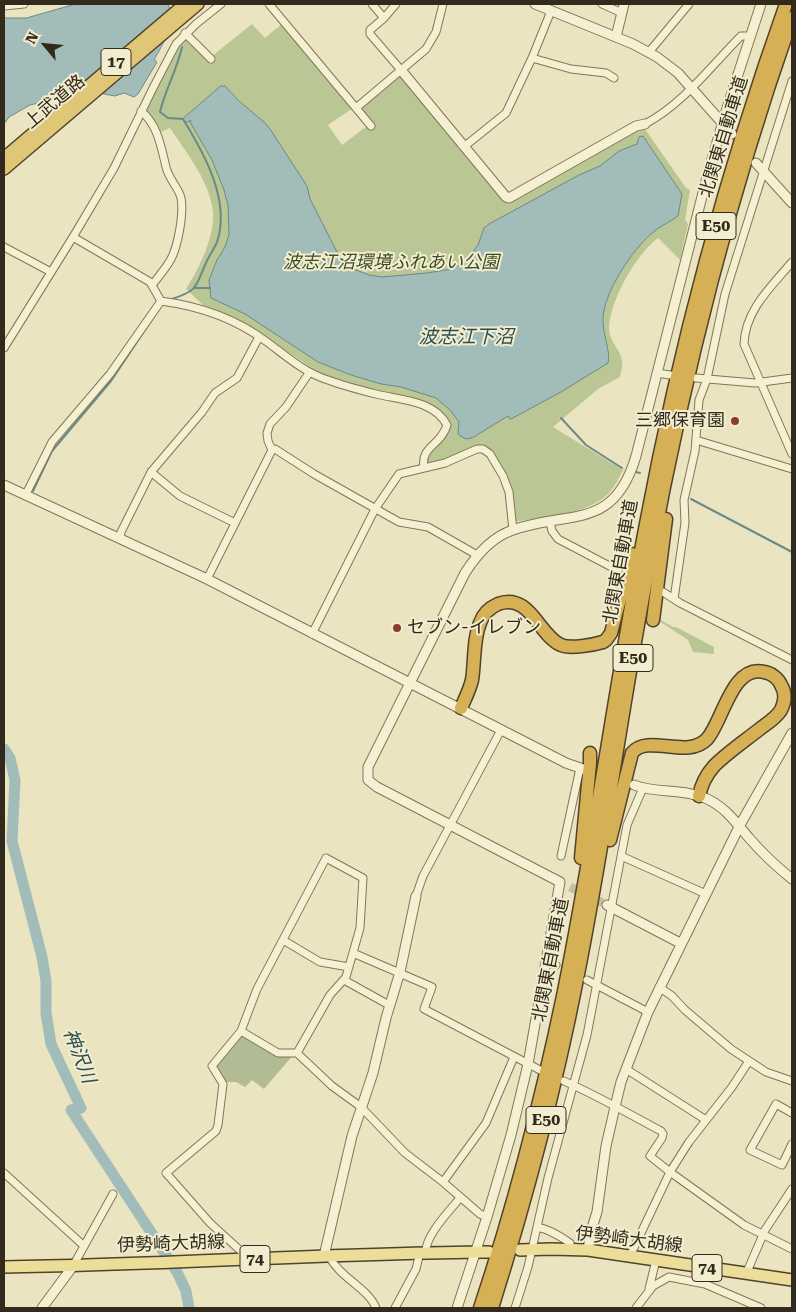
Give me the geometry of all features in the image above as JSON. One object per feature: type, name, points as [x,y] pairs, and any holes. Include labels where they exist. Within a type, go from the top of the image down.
[{"type":"highway","name":"上武道路","points":[[4,158],[187,15],[198,4]]},
{"type":"highway","name":"北関東自動車道","points":[[480,1308],[530,1140],[563,994],[585,878],[628,618],[660,453],[690,321],[745,127],[786,4]]},
{"type":"highway","name":"北関東自動車道","points":[[492,1308],[525,1196],[560,1062],[587,930],[649,560],[685,388],[739,183],[792,18]]},
{"type":"highway","name":"上武道路","points":[[4,169],[57,118]]},
{"type":"highway","points":[[653,620],[685,388]]},
{"type":"highway","points":[[461,708],[472,681],[480,623],[487,611],[496,605],[511,602],[521,606],[530,612],[556,642],[563,646],[599,643],[608,638],[660,453]]},
{"type":"highway","points":[[461,708],[475,683],[484,623],[493,611],[506,606],[519,609],[556,648]]},
{"type":"highway","points":[[673,742],[691,744],[704,736],[733,682],[746,670],[756,667],[768,668],[779,675],[786,685],[788,702],[781,716],[719,767],[699,796]]},
{"type":"highway","points":[[587,930],[632,753],[642,746],[684,748],[698,746],[707,739],[740,679],[754,671],[771,674],[780,682],[784,692],[781,710],[715,765],[700,789],[699,796]]},
{"type":"highway","points":[[563,994],[585,821],[590,753]]},
{"type":"main road","name":"伊勢崎大胡線","points":[[520,1250],[588,1250],[792,1280]]},
{"type":"main road","name":"伊勢崎大胡線","points":[[4,1267],[160,1263],[423,1252],[489,1252]]},
{"type":"street","points":[[4,6],[24,4]]},
{"type":"street","points":[[4,348],[114,168],[166,62],[185,33],[187,15],[221,4]]},
{"type":"street","points":[[269,4],[371,126]]},
{"type":"street","points":[[372,4],[384,18]]},
{"type":"street","points":[[396,4],[370,30],[370,34],[506,197],[509,198],[636,126],[645,124],[662,114],[715,65],[741,36],[750,36]]},
{"type":"street","points":[[356,108],[426,49],[436,32],[444,4]]},
{"type":"street","points":[[535,4],[547,7],[649,52],[672,68],[692,87],[732,134]]},
{"type":"street","points":[[602,4],[623,8],[616,37]]},
{"type":"street","points":[[649,52],[689,4]]},
{"type":"street","points":[[570,886],[377,788],[369,782],[367,777],[368,767],[465,573],[476,556],[498,538],[513,530],[591,513],[610,501],[623,487],[632,468],[722,123],[759,5]]},
{"type":"street","points":[[465,146],[506,113],[532,58],[547,7]]},
{"type":"street","points":[[185,33],[212,59]]},
{"type":"street","points":[[532,58],[571,69],[606,73],[614,78]]},
{"type":"street","points":[[674,599],[685,523],[684,500],[696,440],[699,400],[706,379],[723,303],[792,81]]},
{"type":"street","points":[[142,111],[158,137],[169,177],[180,194],[182,203],[174,254],[153,284]]},
{"type":"street","points":[[756,163],[792,203]]},
{"type":"street","points":[[73,237],[153,284],[161,301]]},
{"type":"street","points":[[4,247],[51,272]]},
{"type":"street","points":[[792,262],[758,302],[746,330],[744,344],[792,454]]},
{"type":"street","points":[[161,301],[184,304],[233,321],[309,373],[357,390],[418,404],[437,413],[447,425],[440,439],[424,454],[422,460],[424,468]]},
{"type":"street","points":[[26,494],[52,442],[110,374],[161,301]]},
{"type":"street","points":[[120,539],[121,532],[151,472],[202,412],[214,393],[237,378],[259,337]]},
{"type":"street","points":[[272,450],[268,441],[270,424],[286,407],[309,373]]},
{"type":"street","points":[[657,373],[670,375]]},
{"type":"street","points":[[696,378],[760,382],[792,378]]},
{"type":"street","points":[[696,440],[792,469]]},
{"type":"street","points":[[272,450],[275,449],[314,474],[400,522],[428,527],[476,556]]},
{"type":"street","points":[[312,634],[375,509],[399,474],[445,463],[477,449],[486,451],[497,464],[509,492],[513,530]]},
{"type":"street","points":[[207,579],[272,450]]},
{"type":"street","points":[[151,472],[180,496],[234,523]]},
{"type":"street","points":[[4,484],[207,579],[566,763],[581,768],[561,856]]},
{"type":"street","points":[[550,522],[552,531],[558,539],[621,572]]},
{"type":"street","points":[[663,592],[792,660]]},
{"type":"street","points":[[376,1308],[372,1300],[346,1278],[326,1256],[348,1152],[373,1073],[389,1005],[400,972],[416,896],[423,876],[501,730]]},
{"type":"street","points":[[588,1250],[606,1146],[615,1107],[626,1069],[648,1012],[680,943],[740,825],[792,733]]},
{"type":"street","points":[[634,785],[699,796],[722,808],[740,825],[763,853],[792,879]]},
{"type":"street","points":[[515,1308],[587,1035],[597,986],[609,906],[627,825],[643,788]]},
{"type":"street","points":[[621,856],[706,894]]},
{"type":"street","points":[[247,1259],[243,1253],[210,1223],[166,1173],[216,1131],[223,1084],[212,1066],[241,1031],[257,988],[326,858],[363,878],[360,928],[346,977],[330,995],[298,1053]]},
{"type":"street","points":[[457,1308],[487,1217],[528,1064],[560,882]]},
{"type":"street","points":[[609,906],[680,943]]},
{"type":"street","points":[[283,940],[320,962],[349,967]]},
{"type":"street","points":[[353,952],[432,987],[424,1009],[540,1070]]},
{"type":"street","points":[[547,961],[556,965]]},
{"type":"street","points":[[344,980],[389,1005]]},
{"type":"street","points":[[587,980],[648,1012]]},
{"type":"street","points":[[659,988],[672,996],[685,1010],[725,1044],[749,1061],[769,1074],[792,1081]]},
{"type":"street","points":[[241,1031],[278,1053],[298,1053],[332,1086],[362,1108],[404,1152],[480,1214],[487,1217]]},
{"type":"street","points":[[443,1182],[486,1123],[514,1057]]},
{"type":"street","points":[[630,1256],[670,1172],[689,1142],[732,1087],[749,1061]]},
{"type":"street","points":[[626,1069],[706,1120]]},
{"type":"street","points":[[564,1081],[622,1109],[662,1132],[662,1138],[650,1154],[670,1172],[744,1225],[792,1248]]},
{"type":"street","points":[[792,1112],[776,1104],[750,1150],[782,1164],[792,1147]]},
{"type":"street","points":[[4,1173],[83,1245]]},
{"type":"street","points":[[746,1274],[763,1234],[792,1189]]},
{"type":"street","points":[[42,1308],[73,1266],[112,1194]]},
{"type":"street","points":[[395,1308],[416,1269],[426,1244],[445,1215],[460,1198]]},
{"type":"street","points":[[537,1227],[563,1238],[570,1243],[571,1249]]},
{"type":"street","points":[[648,1293],[656,1260]]},
{"type":"street","points":[[636,1308],[658,1282],[664,1278],[677,1278],[700,1283],[761,1308]]},
{"type":"green space","name":"波志江沼環境ふれあい公園","points":[[283,23],[353,108],[328,125],[342,145],[371,123],[359,110],[360,107],[399,74],[415,89],[507,202],[639,128],[645,129],[686,188],[690,190],[685,220],[688,224],[680,260],[658,238],[641,255],[625,279],[614,306],[609,329],[611,338],[621,357],[620,377],[598,389],[553,427],[623,470],[611,491],[600,500],[577,511],[514,522],[509,481],[501,463],[494,453],[485,446],[430,463],[426,460],[448,430],[438,411],[334,379],[317,371],[269,340],[218,312],[205,307],[186,289],[202,261],[210,238],[213,216],[212,206],[201,175],[170,128],[158,133],[146,110],[176,52],[185,40],[204,54],[212,56],[252,24],[265,38]]},
{"type":"green space","points":[[659,619],[714,647],[714,654],[693,652],[688,640],[659,621]]},
{"type":"green space","points":[[242,1034],[279,1055],[294,1054],[264,1089],[252,1080],[245,1087],[236,1082],[226,1082],[214,1066]]},
{"type":"water","points":[[76,4],[168,4],[171,18],[170,25],[154,60],[157,62],[138,94],[134,97],[124,93],[115,96],[88,91],[30,105],[9,117],[4,124],[4,18],[26,18]]},
{"type":"water","name":"波志江下沼","points":[[221,86],[225,86],[270,129],[307,186],[310,199],[337,252],[346,263],[356,270],[382,277],[452,269],[463,263],[472,253],[478,245],[484,228],[489,224],[579,175],[600,166],[619,151],[637,144],[639,137],[643,136],[682,194],[678,216],[655,231],[636,249],[608,296],[603,318],[609,358],[608,363],[561,392],[511,419],[508,416],[472,438],[466,439],[459,435],[459,422],[450,410],[436,398],[351,375],[318,362],[245,314],[211,298],[209,280],[217,260],[225,247],[229,234],[228,205],[212,160],[190,122],[191,120],[185,123],[183,119]]},
{"type":"waterway","points":[[172,299],[192,290],[198,283],[207,260],[217,242],[221,210],[218,194],[207,162],[183,119],[168,118],[160,112],[182,47]]},
{"type":"waterway","points":[[195,288],[210,288]]},
{"type":"waterway","points":[[33,491],[52,451],[111,381],[161,306]]},
{"type":"waterway","points":[[561,418],[586,445],[622,468]]},
{"type":"waterway","points":[[636,472],[640,473]]},
{"type":"waterway","points":[[691,499],[792,552]]},
{"type":"waterway","name":"神沢川","points":[[4,749],[10,758],[15,780],[12,841],[42,957],[46,981],[46,1013],[51,1044],[81,1108],[71,1110],[177,1272],[186,1291],[189,1308]]},
{"type":"tunnel","points":[[570,887],[607,905]]},
{"type":"place","name":"三郷保育園","points":[[735,421]]},
{"type":"place","name":"セブン-イレブン","points":[[397,628]]}]
